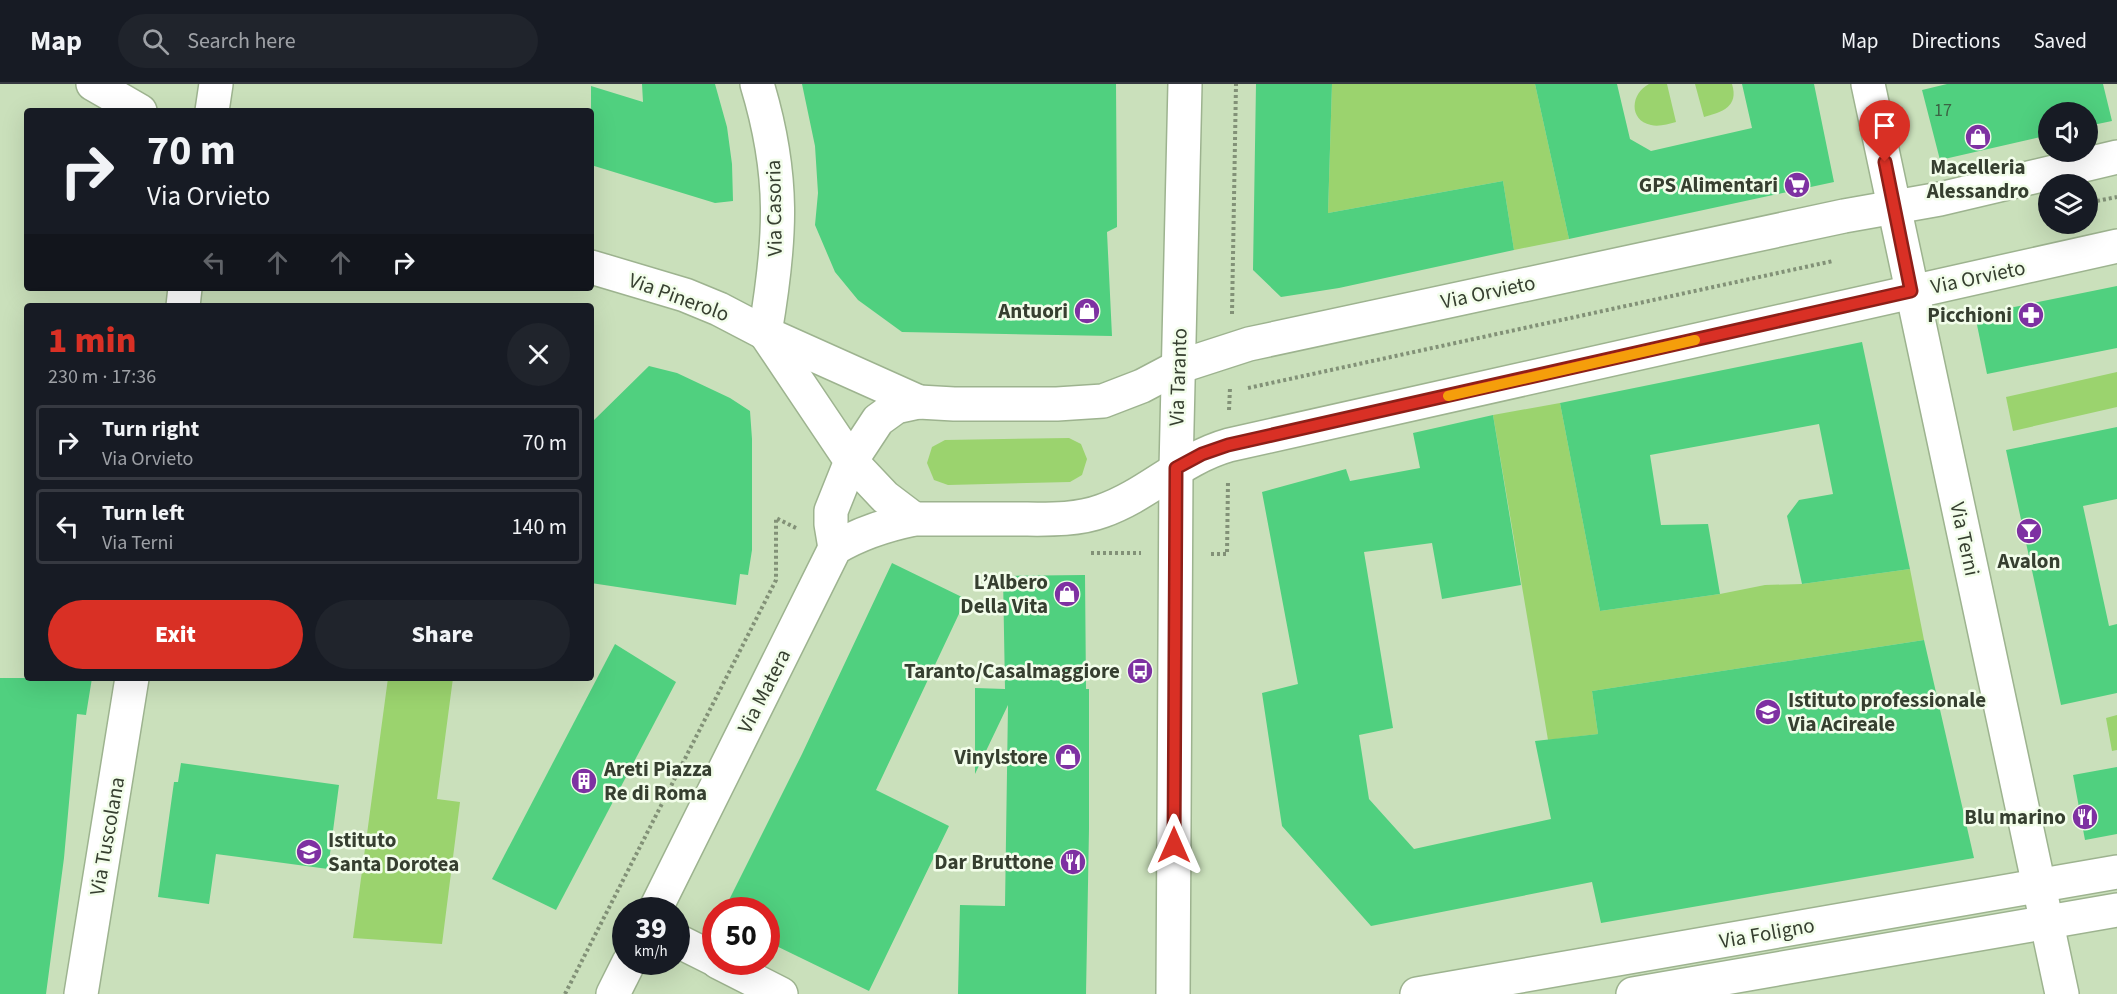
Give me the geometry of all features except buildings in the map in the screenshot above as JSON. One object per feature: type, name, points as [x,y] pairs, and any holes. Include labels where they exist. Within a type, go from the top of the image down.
[{"type":"street","points":[[93,84],[135,108]]},
{"type":"street","points":[[212,108],[216,84]]},
{"type":"street","name":"Via Casoria","points":[[757,84],[772,139],[779,199],[777,249],[765,333]]},
{"type":"street","name":"Via Taranto","points":[[1173,994],[1176,468],[1185,84]]},
{"type":"street","name":"Via Terni","points":[[1868,84],[2062,994]]},
{"type":"street","name":"Via Orvieto","points":[[919,402],[965,404],[1103,401],[1142,386],[1178,367],[1249,344],[1844,216],[1940,199],[2117,157]]},
{"type":"street","name":"Via Orvieto","points":[[914,519],[1054,519],[1101,512],[1124,502],[1202,454],[1228,445],[2117,246]]},
{"type":"street","name":"Via Pinerolo","points":[[594,268],[685,295],[742,319],[765,333],[919,402]]},
{"type":"street","points":[[765,333],[851,461],[885,497],[914,519]]},
{"type":"street","points":[[914,519],[872,530],[835,548],[831,511],[851,461],[883,415],[896,407],[919,402]]},
{"type":"street","name":"Via Matera","points":[[661,897],[835,548]]},
{"type":"street","name":"Via Tuscolana","points":[[81,994],[132,681]]},
{"type":"street","name":"Via Foligno","points":[[1418,994],[2117,872]]},
{"type":"street","name":"Via Foligno","points":[[1633,994],[2117,910]]},
{"type":"street","points":[[613,994],[622,975]]},
{"type":"street","points":[[744,975],[781,994]]},
{"type":"path","points":[[1232,309],[1236,84]]},
{"type":"path","points":[[2098,201],[2117,197]]},
{"type":"path","points":[[1248,388],[1833,261]]},
{"type":"path","points":[[1227,554],[1228,479]]},
{"type":"path","points":[[565,994],[776,580],[776,518]]},
{"type":"green space","points":[[1332,84],[1535,84],[1569,239],[1514,250],[1503,181],[1328,213]]},
{"type":"green space","points":[[1649,84],[1667,84],[1676,122],[1654,126],[1638,118],[1636,100],[1638,94]]},
{"type":"green space","points":[[1695,84],[1732,84],[1734,92],[1731,103],[1723,110],[1704,117]]},
{"type":"green space","points":[[2117,372],[2117,407],[2013,431],[2006,397]]},
{"type":"green space","points":[[1560,403],[1600,611],[1720,594],[1765,585],[1802,584],[1910,569],[1924,640],[1592,691],[1598,734],[1548,740],[1493,415]]},
{"type":"green space","points":[[1069,438],[1081,444],[1087,459],[1082,475],[1070,482],[948,485],[934,480],[927,463],[932,447],[945,440]]},
{"type":"green space","points":[[388,681],[453,681],[437,799],[460,802],[442,944],[353,938]]},
{"type":"green space","points":[[2117,715],[2117,750],[2112,751],[2106,718]]},
{"type":"slow traffic","points":[[1448,396],[1695,340]]},
{"type":"place","name":"Macelleria Alessandro","points":[[1978,137]]},
{"type":"place","name":"GPS Alimentari","points":[[1797,185]]},
{"type":"place","name":"Antuori","points":[[1087,311]]},
{"type":"place","name":"Picchioni","points":[[2031,315]]},
{"type":"place","name":"Avalon","points":[[2029,531]]},
{"type":"place","name":"L’Albero Della Vita","points":[[1067,594]]},
{"type":"place","name":"Taranto/Casalmaggiore","points":[[1140,671]]},
{"type":"place","name":"Istituto professionale Via Acireale","points":[[1768,712]]},
{"type":"place","name":"Vinylstore","points":[[1068,757]]},
{"type":"place","name":"Areti Piazza Re di Roma","points":[[584,781]]},
{"type":"place","name":"Blu marino","points":[[2085,817]]},
{"type":"place","name":"Istituto Santa Dorotea","points":[[309,852]]},
{"type":"place","name":"Dar Bruttone","points":[[1073,862]]},
{"type":"route","points":[[1174,845],[1176,468],[1202,454],[1228,445],[1911,291],[1885,162]]}]
